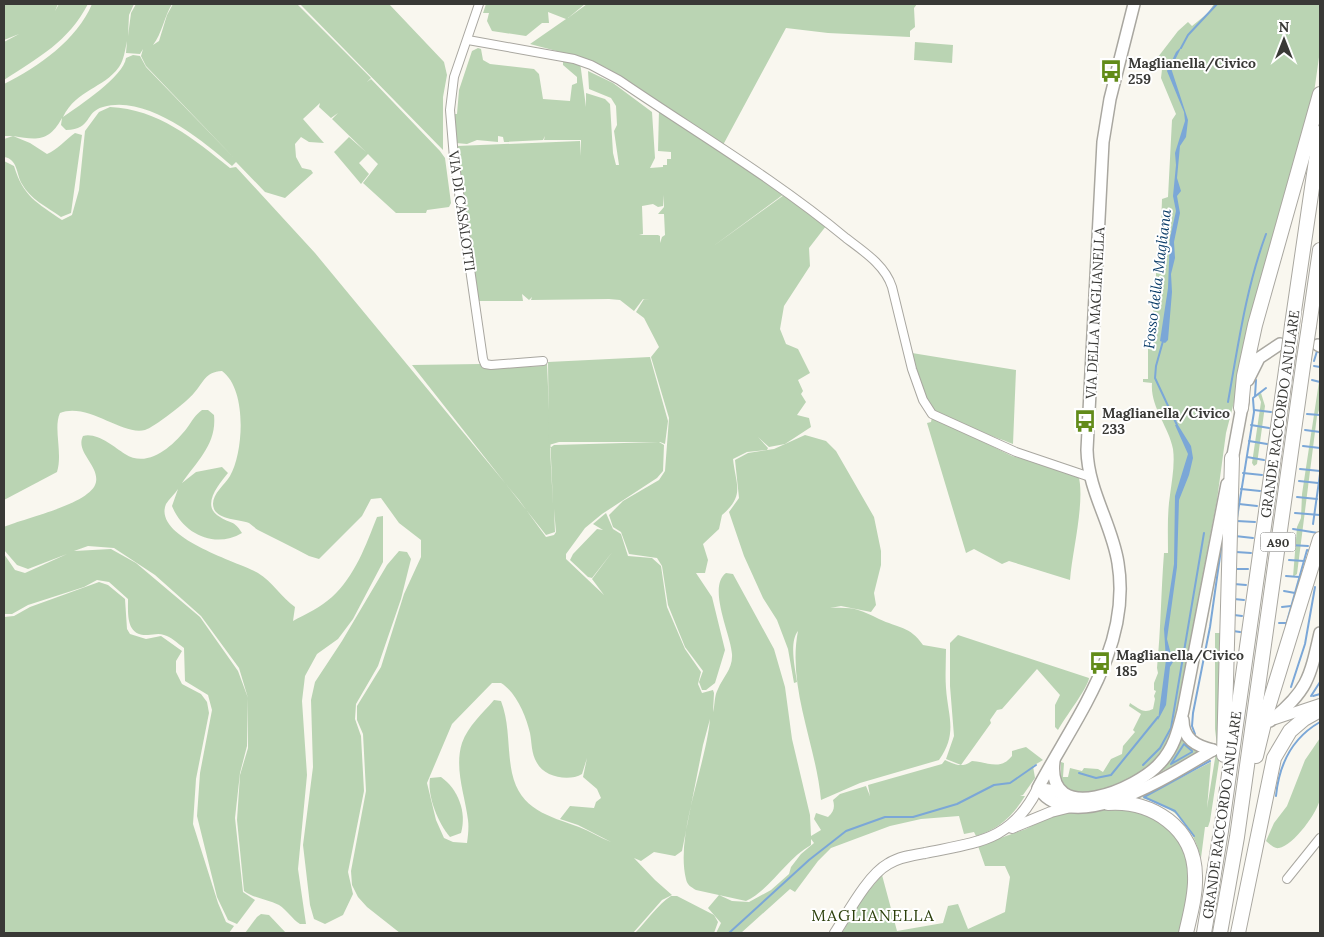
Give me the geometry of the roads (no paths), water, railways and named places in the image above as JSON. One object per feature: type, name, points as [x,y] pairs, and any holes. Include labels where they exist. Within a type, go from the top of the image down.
[{"type":"highway","points":[[1242,408],[1244,376],[1255,325],[1320,94]]},
{"type":"highway","name":"GRANDE RACCORDO ANULARE","points":[[1204,933],[1226,795],[1320,133]]},
{"type":"highway","name":"GRANDE RACCORDO ANULARE","points":[[1220,933],[1239,820],[1320,250]]},
{"type":"highway","points":[[1226,795],[1224,736],[1232,458]]},
{"type":"highway","points":[[1239,820],[1267,711],[1320,539]]},
{"type":"highway","points":[[1238,933],[1274,758],[1290,731],[1304,719],[1320,710]]},
{"type":"highway","points":[[1108,803],[1130,803],[1147,807],[1168,820],[1182,835],[1191,853],[1196,876],[1186,933]]},
{"type":"main road","name":"VIA DELLA MAGLIANELLA","points":[[1038,788],[1104,668],[1117,621],[1118,565],[1090,478],[1087,450],[1103,142],[1112,90],[1134,4]]},
{"type":"main road","points":[[1070,803],[1103,794],[1148,774],[1170,751],[1176,738],[1183,711],[1246,384],[1254,364],[1264,353],[1280,344]]},
{"type":"main road","points":[[1270,721],[1293,702],[1303,689],[1313,666],[1320,633]]},
{"type":"main road","points":[[1038,788],[1051,802],[1108,803],[1164,778],[1213,750],[1199,746],[1188,738],[1183,727],[1183,711]]},
{"type":"main road","points":[[1054,758],[1055,778],[1070,803]]},
{"type":"street","name":"VIA DI CASALOTTI","points":[[479,4],[452,86],[450,124],[483,358],[485,364],[491,365],[543,362]]},
{"type":"street","points":[[468,40],[558,55],[591,65],[620,80],[793,196],[865,253],[887,275],[892,287],[912,369],[923,400],[932,414],[1016,452],[1090,478]]},
{"type":"street","points":[[1270,721],[1320,704]]},
{"type":"street","name":"VIA DELLA MAGLIANELLA","points":[[835,933],[869,884],[888,864],[907,856],[976,842],[1004,830],[1026,812],[1038,788]]},
{"type":"street","points":[[1004,830],[1024,824],[1070,803]]},
{"type":"street","points":[[1287,880],[1320,838]]},
{"type":"water","points":[[1182,46],[1171,68],[1188,120],[1186,137],[1180,146],[1177,178],[1181,191],[1177,196],[1180,213],[1174,242],[1175,258],[1171,274],[1172,292],[1168,340],[1165,343],[1160,341],[1168,288],[1170,238],[1176,211],[1173,196],[1176,165],[1175,153],[1185,121],[1184,112],[1167,71],[1176,52]]},
{"type":"water","points":[[1175,425],[1178,425],[1191,446],[1193,458],[1189,475],[1179,500],[1177,567],[1167,639],[1173,662],[1170,667],[1166,705],[1158,720],[1166,660],[1164,629],[1174,564],[1175,496],[1188,454]]},
{"type":"waterway","name":"Fosso della Magliana","points":[[1181,48],[1188,35],[1217,4]]},
{"type":"waterway","points":[[1228,402],[1248,296],[1266,234]]},
{"type":"waterway","points":[[1320,326],[1320,340]]},
{"type":"waterway","name":"Fosso della Magliana","points":[[1163,341],[1156,366],[1155,378],[1177,425]]},
{"type":"waterway","points":[[1314,361],[1317,351],[1320,353]]},
{"type":"waterway","points":[[1314,366],[1320,367]]},
{"type":"waterway","points":[[1255,396],[1256,380]]},
{"type":"waterway","points":[[1312,380],[1320,382]]},
{"type":"waterway","points":[[1253,398],[1266,388]]},
{"type":"waterway","points":[[1237,518],[1254,412],[1253,399]]},
{"type":"waterway","points":[[1254,410],[1271,412]]},
{"type":"waterway","points":[[1307,414],[1320,415]]},
{"type":"waterway","points":[[1251,425],[1269,428]]},
{"type":"waterway","points":[[1305,430],[1320,432]]},
{"type":"waterway","points":[[1249,441],[1267,444]]},
{"type":"waterway","points":[[1303,446],[1320,448]]},
{"type":"waterway","points":[[1247,457],[1264,460]]},
{"type":"waterway","points":[[1300,469],[1320,471]]},
{"type":"waterway","points":[[1243,473],[1262,475]]},
{"type":"waterway","points":[[1313,524],[1320,474]]},
{"type":"waterway","points":[[1299,481],[1318,483]]},
{"type":"waterway","points":[[1241,489],[1260,491]]},
{"type":"waterway","points":[[1297,497],[1317,499]]},
{"type":"waterway","points":[[1239,504],[1257,506]]},
{"type":"waterway","points":[[1295,513],[1320,515]]},
{"type":"waterway","points":[[1237,521],[1255,522]]},
{"type":"waterway","points":[[1293,529],[1318,533]]},
{"type":"waterway","points":[[1143,765],[1160,748],[1171,728],[1204,533]]},
{"type":"waterway","points":[[1235,536],[1253,538]]},
{"type":"waterway","points":[[1195,734],[1192,726],[1193,713],[1210,627],[1222,542]]},
{"type":"waterway","points":[[1290,545],[1308,546]]},
{"type":"waterway","points":[[1286,625],[1307,550],[1312,552]]},
{"type":"waterway","points":[[1236,552],[1251,553]]},
{"type":"waterway","points":[[1289,560],[1304,561]]},
{"type":"waterway","points":[[1235,569],[1248,569]]},
{"type":"waterway","points":[[1286,576],[1299,577]]},
{"type":"waterway","points":[[1234,584],[1246,585]]},
{"type":"waterway","points":[[1291,687],[1305,644],[1315,587]]},
{"type":"waterway","points":[[1284,591],[1295,593]]},
{"type":"waterway","points":[[1234,599],[1244,600]]},
{"type":"waterway","points":[[1282,607],[1291,606]]},
{"type":"waterway","points":[[1234,615],[1242,616]]},
{"type":"waterway","points":[[1279,623],[1287,623]]},
{"type":"waterway","points":[[1233,631],[1240,632]]},
{"type":"waterway","points":[[1311,696],[1320,682]]},
{"type":"waterway","points":[[1313,696],[1320,694]]},
{"type":"waterway","name":"Fosso della Magliana","points":[[1079,773],[1096,778],[1111,775],[1158,717]]},
{"type":"waterway","points":[[1276,796],[1280,774],[1289,753],[1302,736],[1320,722]]},
{"type":"waterway","points":[[1192,751],[1184,744],[1171,764],[1192,752]]},
{"type":"waterway","points":[[1194,836],[1175,811],[1144,797],[1210,761]]},
{"type":"waterway","name":"Fosso della Magliana","points":[[729,933],[809,860],[846,831],[885,817],[913,817],[957,804],[994,785],[1010,783],[1036,765]]},
{"type":"place","name":"Maglianella/Civico 259","points":[[1111,71]]},
{"type":"place","name":"Maglianella/Civico 233","points":[[1085,421]]},
{"type":"place","name":"Maglianella/Civico 185","points":[[1100,663]]},
{"type":"district","name":"MAGLIANELLA","points":[[873,915]]}]
